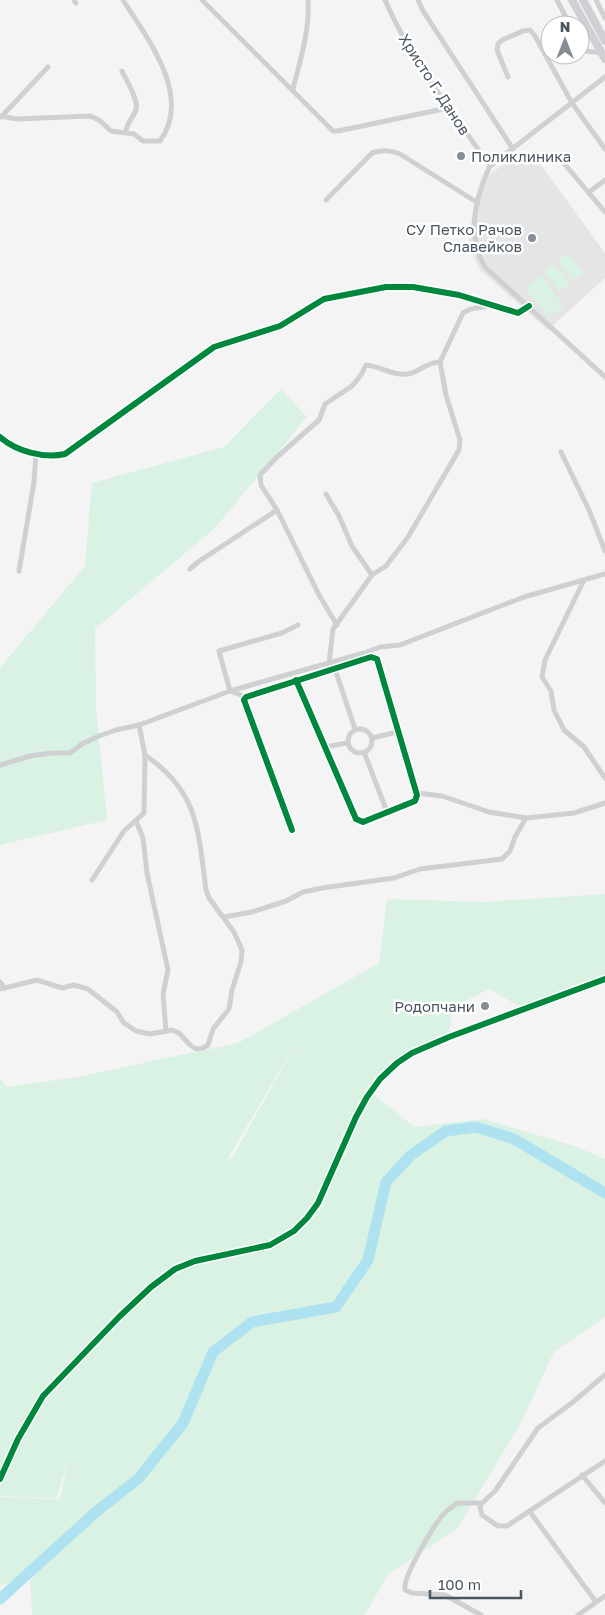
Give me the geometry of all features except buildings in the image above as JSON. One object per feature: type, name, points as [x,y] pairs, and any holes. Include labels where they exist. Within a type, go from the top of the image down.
[{"type":"main road","points":[[572,0],[603,56]]},
{"type":"main road","points":[[583,0],[605,41]]},
{"type":"street","points":[[1,116],[17,119],[90,116],[99,120],[111,130],[134,134],[143,140],[160,141],[167,132],[172,100],[166,75],[154,49],[123,0]]},
{"type":"street","points":[[293,89],[307,25],[308,0]]},
{"type":"street","name":"Христо Г. Данов","points":[[385,0],[405,40],[448,108],[490,166]]},
{"type":"street","points":[[418,0],[423,11],[513,149]]},
{"type":"street","points":[[557,0],[565,15]]},
{"type":"street","points":[[596,0],[605,18]]},
{"type":"street","points":[[204,1],[333,131],[448,108]]},
{"type":"street","points":[[508,77],[497,50],[498,44],[502,40],[530,30],[536,36],[572,103],[605,149]]},
{"type":"street","points":[[590,52],[603,56]]},
{"type":"street","points":[[1,116],[48,67]]},
{"type":"street","points":[[122,71],[136,100],[136,109],[126,128],[126,132]]},
{"type":"street","points":[[605,78],[490,166],[473,220],[475,243],[485,267],[605,377]]},
{"type":"street","points":[[326,200],[372,153],[381,150],[392,150],[478,204]]},
{"type":"street","points":[[556,154],[605,212]]},
{"type":"street","points":[[589,192],[605,180]]},
{"type":"street","points":[[0,438],[10,445],[36,453],[49,456],[65,454],[214,347],[280,326],[324,299],[375,288],[399,286],[459,295],[518,313],[529,306]]},
{"type":"street","points":[[329,663],[333,630],[372,575],[386,566],[408,537],[459,450],[460,440],[446,395],[440,362],[463,313],[469,309],[484,308],[492,305]]},
{"type":"street","points":[[337,625],[319,595],[277,510],[261,485],[260,475],[277,457],[319,420],[325,404],[352,386],[366,365],[376,366],[397,374],[409,374],[431,362],[440,362]]},
{"type":"street","points":[[561,452],[590,510],[605,551]]},
{"type":"street","points":[[19,572],[34,482],[36,453]]},
{"type":"street","points":[[326,494],[339,516],[352,546],[372,575]]},
{"type":"street","points":[[190,569],[277,510]]},
{"type":"street","points":[[0,765],[30,756],[70,753],[82,744],[99,736],[116,730],[139,726],[230,691],[380,647],[400,645],[524,597],[605,574]]},
{"type":"street","points":[[584,580],[545,660],[542,676],[551,691],[554,710],[564,730],[584,747],[605,778]]},
{"type":"street","points":[[230,691],[219,651],[282,632],[298,625]]},
{"type":"street","points":[[230,691],[246,697],[296,680],[371,657],[376,659],[417,793],[415,800],[363,822],[356,819],[296,680]]},
{"type":"street","points":[[335,669],[355,729]]},
{"type":"street","points":[[246,697],[244,704],[292,830]]},
{"type":"street","points":[[92,880],[124,831],[144,813],[145,755],[139,726]]},
{"type":"street","points":[[355,729],[366,730],[372,738]]},
{"type":"street","points":[[355,729],[348,736],[348,743],[354,751],[364,752],[369,748],[372,738]]},
{"type":"street","points":[[372,738],[397,732]]},
{"type":"street","points":[[325,747],[348,743]]},
{"type":"street","points":[[364,752],[387,812]]},
{"type":"street","points":[[0,982],[3,988],[37,980],[62,988],[74,985],[88,990],[117,1012],[124,1023],[136,1031],[150,1034],[172,1030],[179,1033],[196,1049],[208,1045],[213,1028],[229,1010],[232,990],[241,962],[242,950],[234,932],[209,898],[206,890],[199,835],[187,799],[174,779],[145,755]]},
{"type":"street","points":[[417,793],[442,796],[489,812],[526,818],[574,813],[605,803]]},
{"type":"street","points":[[224,917],[269,907],[303,892],[322,888],[394,878],[420,869],[502,859],[510,850],[526,818]]},
{"type":"street","points":[[136,821],[143,838],[148,874],[168,970],[163,994],[166,1031]]},
{"type":"street","points":[[0,1479],[18,1439],[42,1396],[151,1287],[175,1269],[195,1262],[270,1245],[294,1231],[307,1218],[318,1203],[356,1117],[367,1097],[380,1079],[397,1063],[412,1053],[449,1037],[605,979]]},
{"type":"street","points":[[605,1375],[538,1428],[496,1491],[482,1503],[480,1507],[482,1515],[498,1526],[507,1526],[605,1461]]},
{"type":"street","points":[[582,1475],[605,1503]]},
{"type":"street","points":[[481,1615],[445,1595],[412,1594],[404,1588],[418,1555],[443,1515],[457,1503],[482,1503]]},
{"type":"street","points":[[530,1512],[596,1602]]},
{"type":"street","points":[[578,1615],[605,1596]]},
{"type":"shaded area","name":"СУ Петко Рачов Славейков","points":[[520,151],[538,161],[605,253],[605,278],[548,330],[480,270],[469,243],[475,204],[487,177]]},
{"type":"green space","points":[[567,253],[583,272],[573,281],[557,261]]},
{"type":"green space","points":[[554,264],[570,283],[560,292],[544,272]]},
{"type":"green space","points":[[541,276],[564,306],[549,318],[525,288]]},
{"type":"green space","points":[[281,389],[307,417],[215,528],[95,629],[96,707],[107,820],[0,845],[0,668],[85,566],[92,483],[224,447]]},
{"type":"green space","points":[[605,894],[605,979],[524,1009],[489,989],[453,1008],[449,1037],[397,1057],[371,1092],[414,1127],[484,1119],[574,1146],[605,1159],[605,1317],[554,1352],[520,1424],[457,1529],[388,1574],[365,1615],[32,1615],[30,1581],[84,1520],[23,1578],[0,1585],[0,1497],[60,1499],[68,1462],[56,1498],[0,1496],[0,1078],[7,1087],[77,1077],[238,1043],[379,963],[387,899],[484,902]],"holes":[[[306,1026],[232,1158],[227,1160]]]},
{"type":"waterway","points":[[0,1599],[97,1511],[138,1479],[183,1423],[213,1352],[252,1322],[336,1307],[368,1260],[386,1182],[411,1155],[446,1131],[476,1127],[514,1139],[605,1193]]},
{"type":"cycle path","points":[[0,437],[14,446],[31,453],[39,455],[65,454],[214,347],[280,326],[324,299],[386,287],[413,287],[459,295],[518,313],[529,306]]},
{"type":"cycle path","points":[[292,830],[244,700],[246,697],[371,657],[377,659],[417,795],[415,801],[363,822],[356,819],[296,680]]},
{"type":"cycle path","points":[[0,1479],[18,1439],[43,1396],[119,1317],[151,1287],[175,1269],[195,1261],[270,1245],[294,1231],[307,1218],[318,1203],[356,1117],[367,1097],[380,1079],[397,1063],[412,1053],[449,1037],[605,979]]},
{"type":"place","name":"Поликлиника","points":[[461,156]]},
{"type":"place","name":"СУ Петко Рачов Славейков","points":[[532,238]]},
{"type":"place","name":"Родопчани","points":[[485,1006]]}]
